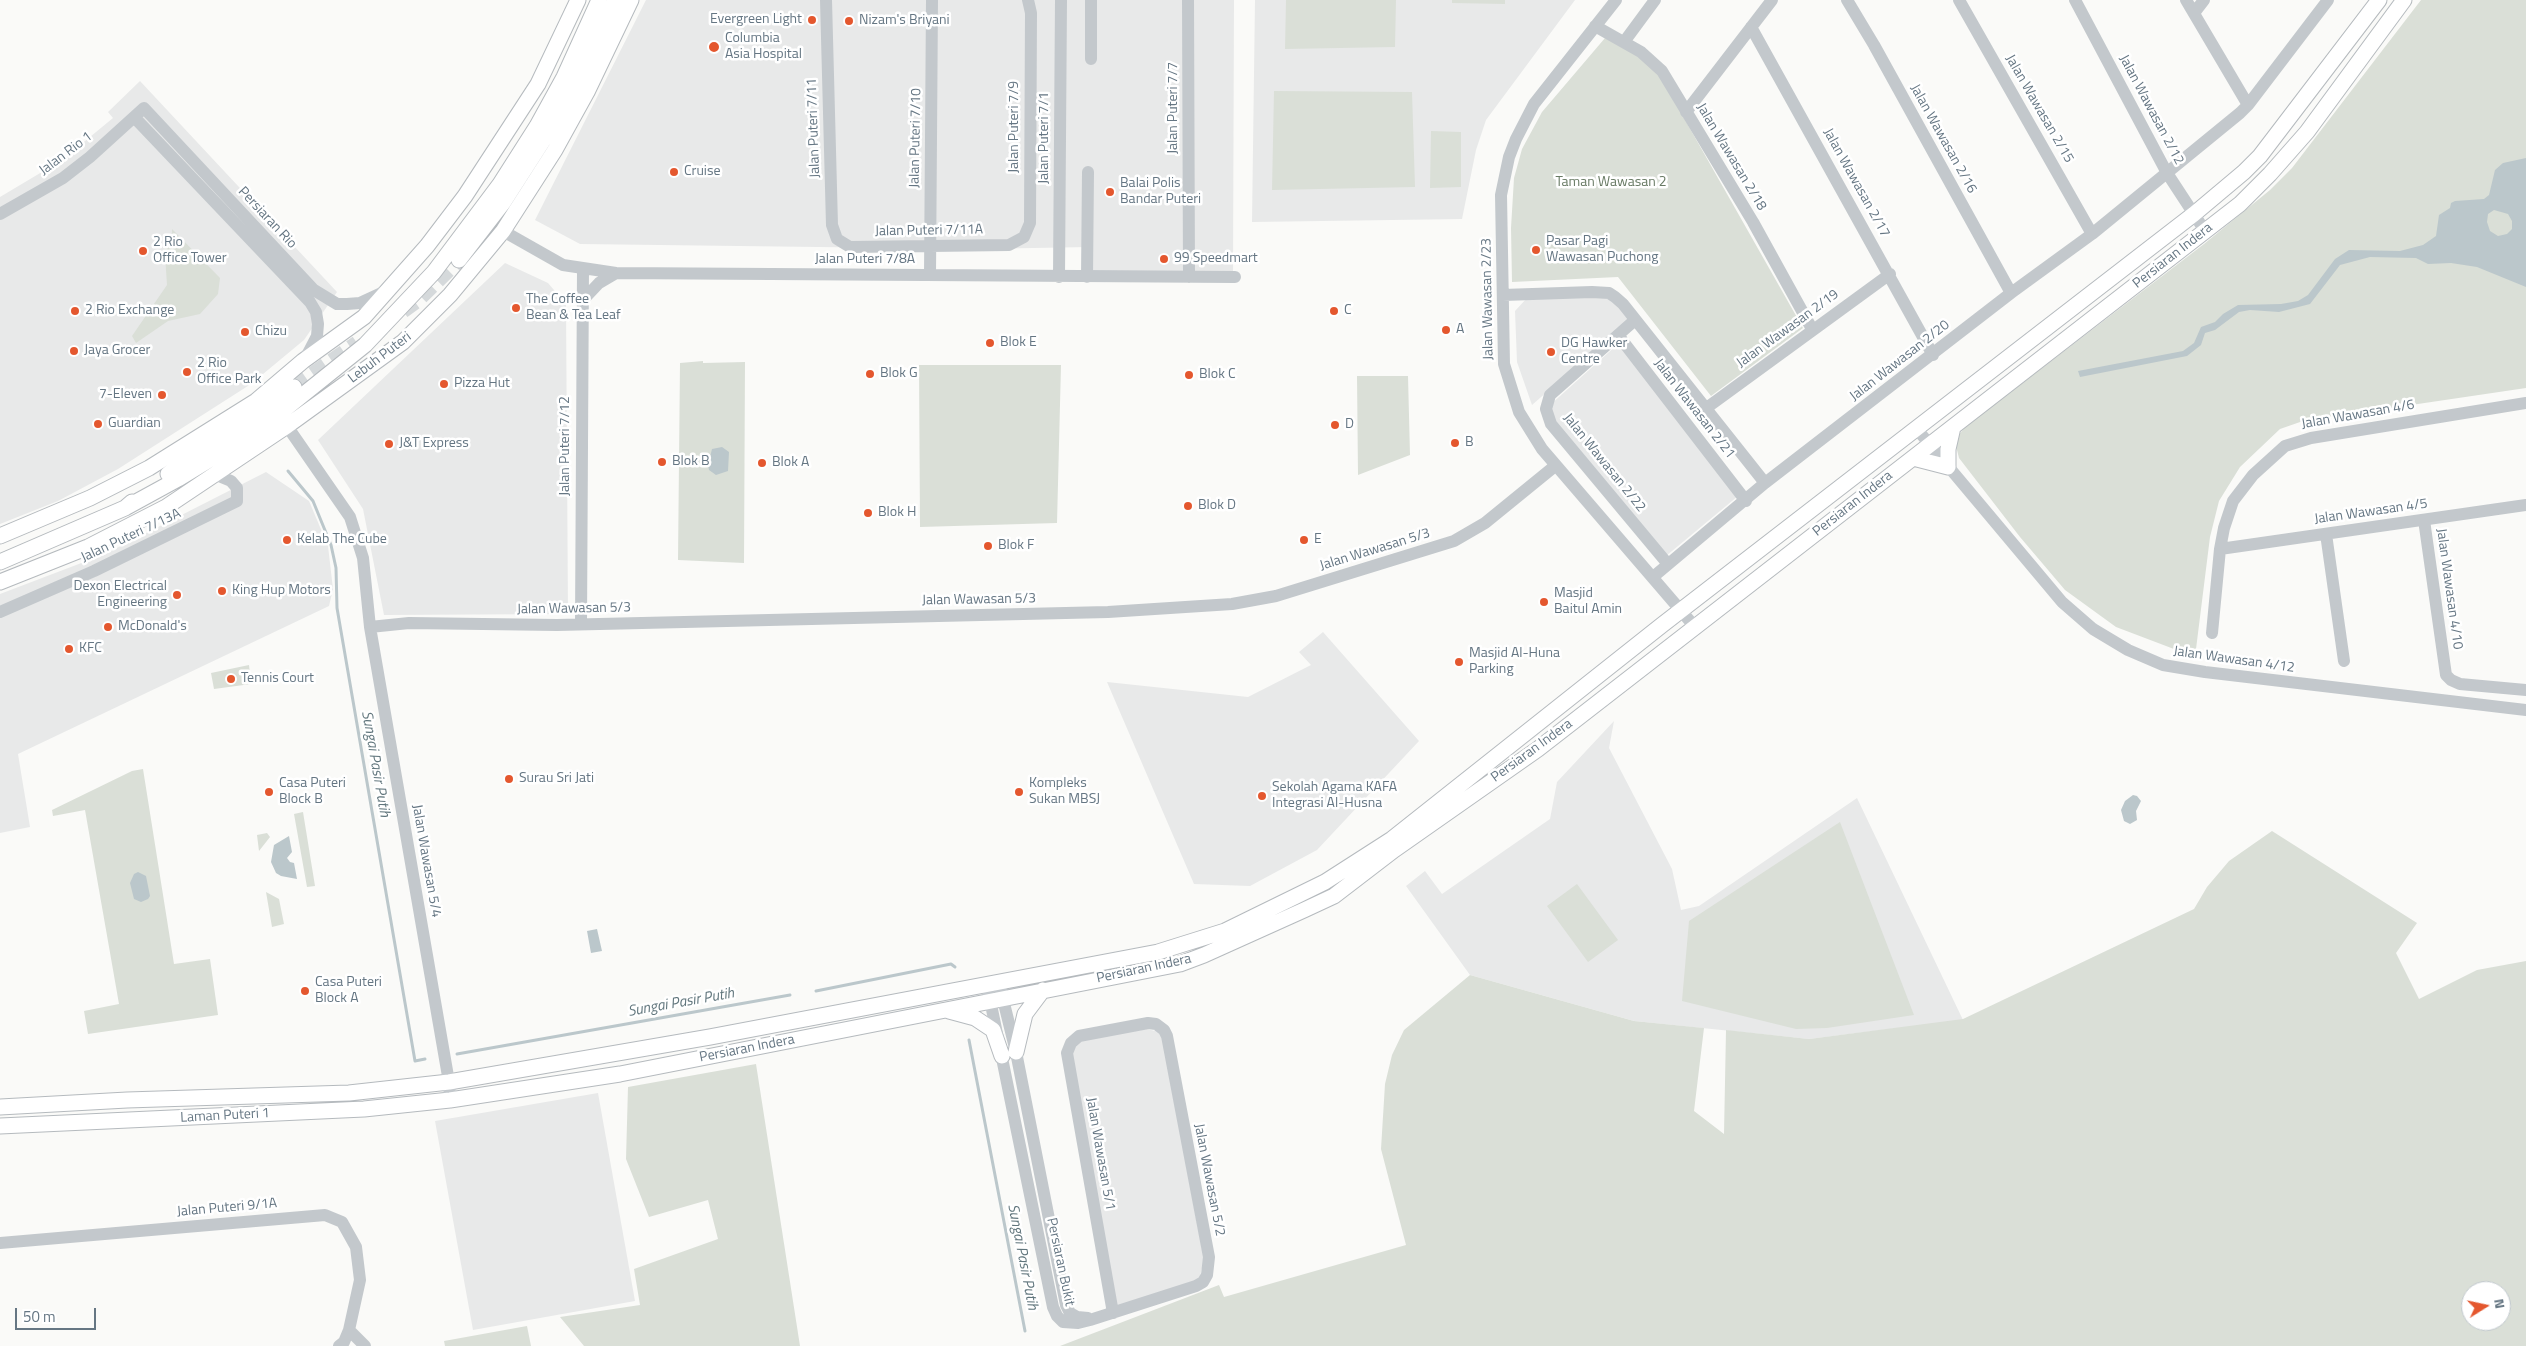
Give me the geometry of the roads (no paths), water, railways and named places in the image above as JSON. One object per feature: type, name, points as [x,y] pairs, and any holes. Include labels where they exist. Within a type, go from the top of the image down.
[{"type":"main road","points":[[0,536],[19,530],[90,498],[149,468],[256,401],[304,361],[364,318],[427,246],[465,196],[511,128],[538,84],[578,0]]},
{"type":"main road","points":[[1,571],[144,506],[240,449],[283,420],[364,344],[434,272],[471,224],[537,126],[564,77],[599,0]]},
{"type":"main road","points":[[459,260],[504,202],[548,133],[577,82],[615,0]]},
{"type":"main road","name":"Lebuh Puteri","points":[[1,571],[36,567],[88,547],[166,507],[214,474],[283,420],[404,342],[428,320],[504,232],[555,150],[617,34],[631,0]]},
{"type":"main road","name":"Persiaran Indera","points":[[449,1082],[995,991],[1192,942],[1225,931],[1325,882],[1392,840],[1681,611],[2194,214],[2260,156],[2378,0]]},
{"type":"main road","name":"Persiaran Indera","points":[[450,1100],[620,1074],[947,1011],[995,991],[1043,990],[1180,964],[1204,956],[1334,896],[1394,850],[1538,749],[2240,204],[2270,174],[2307,132],[2404,0]]},
{"type":"main road","points":[[125,508],[172,471],[294,387]]},
{"type":"main road","points":[[1,571],[125,508],[283,420]]},
{"type":"main road","points":[[1912,458],[1948,467],[1948,449],[1952,427]]},
{"type":"main road","points":[[0,542],[19,530]]},
{"type":"main road","points":[[1009,1054],[1025,1014],[1043,990]]},
{"type":"main road","points":[[947,1011],[975,1018],[993,1030],[1009,1054]]},
{"type":"main road","name":"Laman Puteri 1","points":[[0,1107],[127,1100],[349,1093],[449,1082]]},
{"type":"main road","name":"Laman Puteri 1","points":[[0,1126],[364,1109],[450,1100]]},
{"type":"street","name":"Jalan Puteri 7/11","points":[[826,0],[832,225],[837,239],[850,247]]},
{"type":"street","name":"Jalan Puteri 7/10","points":[[930,275],[932,0]]},
{"type":"street","name":"Jalan Puteri 7/9","points":[[1009,244],[1024,238],[1030,223],[1031,13],[1028,0]]},
{"type":"street","name":"Jalan Puteri 7/1","points":[[1060,276],[1061,0]]},
{"type":"street","points":[[1091,0],[1091,59]]},
{"type":"street","name":"Jalan Puteri 7/7","points":[[1188,0],[1189,277]]},
{"type":"street","name":"Jalan Wawasan 2/23","points":[[1616,0],[1534,104],[1522,125],[1509,157],[1501,195],[1504,364],[1507,380],[1528,429],[1555,466],[1653,576],[1694,627]]},
{"type":"street","points":[[1624,42],[1655,0]]},
{"type":"street","points":[[1686,112],[1772,0]]},
{"type":"street","name":"Jalan Wawasan 2/16","points":[[1847,0],[1874,45],[2011,293]]},
{"type":"street","name":"Jalan Wawasan 2/15","points":[[1959,0],[2092,234]]},
{"type":"street","name":"Jalan Wawasan 2/12","points":[[2075,0],[2167,173],[2204,231]]},
{"type":"street","points":[[2186,0],[2248,105]]},
{"type":"street","points":[[2194,13],[2204,0]]},
{"type":"street","name":"Jalan Wawasan 2/20","points":[[1653,576],[1766,483],[2011,293],[2092,234],[2248,105],[2328,0]]},
{"type":"street","name":"Jalan Wawasan 2/18","points":[[1595,26],[1646,56],[1662,71],[1753,222],[1812,329]]},
{"type":"street","name":"Jalan Wawasan 2/17","points":[[1751,27],[1890,274],[1933,355]]},
{"type":"street","name":"Persiaran Rio","points":[[139,112],[314,290],[337,304],[360,303],[387,290]]},
{"type":"street","name":"Persiaran Rio","points":[[139,112],[310,302],[316,312],[317,336],[304,361]]},
{"type":"street","name":"Jalan Rio 1","points":[[0,214],[63,178],[90,157],[139,112]]},
{"type":"street","points":[[1087,277],[1088,172]]},
{"type":"street","name":"Jalan Puteri 7/8A","points":[[504,232],[563,265],[616,273],[1235,277]]},
{"type":"street","name":"Jalan Puteri 7/11A","points":[[850,247],[1009,244]]},
{"type":"street","points":[[563,265],[572,276],[582,301],[599,283],[616,273]]},
{"type":"street","name":"Jalan Puteri 7/12","points":[[580,624],[583,269]]},
{"type":"street","name":"Jalan Wawasan 2/19","points":[[1705,409],[1812,329],[1890,274]]},
{"type":"street","points":[[1502,295],[1609,293],[1623,304],[1766,483]]},
{"type":"street","name":"Jalan Wawasan 2/22","points":[[1635,320],[1550,395],[1547,401],[1547,417],[1667,563]]},
{"type":"street","name":"Jalan Wawasan 2/21","points":[[1618,335],[1746,501]]},
{"type":"street","name":"Jalan Wawasan 4/6","points":[[2212,633],[2220,549],[2224,528],[2233,502],[2253,475],[2285,446],[2311,438],[2526,402]]},
{"type":"street","points":[[283,420],[350,517],[363,558],[370,627]]},
{"type":"street","name":"Jalan Wawasan 4/12","points":[[1916,428],[2062,602],[2093,629],[2128,650],[2163,665],[2220,674],[2526,710]]},
{"type":"street","name":"Jalan Wawasan 5/3","points":[[370,627],[409,624],[580,624],[1108,612],[1253,601],[1454,541],[1485,523],[1555,466]]},
{"type":"street","name":"Jalan Puteri 7/13A","points":[[0,612],[94,571],[237,501],[237,488],[231,481],[214,474]]},
{"type":"street","name":"Jalan Wawasan 4/5","points":[[2220,549],[2526,505]]},
{"type":"street","name":"Jalan Wawasan 4/10","points":[[2424,520],[2446,675],[2451,680],[2460,684],[2526,690]]},
{"type":"street","points":[[2326,534],[2344,662]]},
{"type":"street","name":"Jalan Wawasan 5/4","points":[[370,627],[449,1082],[450,1100]]},
{"type":"street","name":"Persiaran Bukit","points":[[995,991],[1009,1054],[1053,1307],[1057,1316],[1063,1322],[1069,1323],[1099,1317]]},
{"type":"street","name":"Jalan Wawasan 5/2","points":[[1099,1317],[1196,1286],[1203,1282],[1209,1267],[1167,1036],[1164,1030],[1156,1024],[1148,1023],[1111,1029]]},
{"type":"street","name":"Jalan Wawasan 5/1","points":[[1111,1029],[1074,1039],[1068,1053],[1113,1313]]},
{"type":"street","name":"Jalan Puteri 9/1A","points":[[0,1243],[325,1214],[342,1222],[356,1247],[360,1280],[349,1330],[344,1342],[339,1346]]},
{"type":"street","points":[[349,1330],[365,1346]]},
{"type":"waterway","name":"Sungai Pasir Putih","points":[[288,471],[313,501],[331,545],[336,568],[337,608],[415,1061],[425,1059]]},
{"type":"waterway","name":"Sungai Pasir Putih","points":[[816,991],[951,964],[955,967]]},
{"type":"waterway","name":"Sungai Pasir Putih","points":[[457,1054],[790,995]]},
{"type":"waterway","name":"Sungai Pasir Putih","points":[[969,1040],[1025,1331]]},
{"type":"tunnel","points":[[403,311],[418,300],[459,260]]},
{"type":"tunnel","points":[[294,387],[357,343]]},
{"type":"place","name":"Evergreen Light","points":[[812,20]]},
{"type":"place","name":"Nizam's Briyani","points":[[849,21]]},
{"type":"place","name":"Columbia Asia Hospital","points":[[714,47]]},
{"type":"place","name":"Cruise","points":[[674,172]]},
{"type":"place","name":"Balai Polis Bandar Puteri","points":[[1110,192]]},
{"type":"place","name":"Pasar Pagi Wawasan Puchong","points":[[1536,250]]},
{"type":"place","name":"2 Rio Office Tower","points":[[143,251]]},
{"type":"place","name":"99 Speedmart","points":[[1164,259]]},
{"type":"place","name":"The Coffee Bean & Tea Leaf","points":[[516,308]]},
{"type":"place","name":"2 Rio Exchange","points":[[75,311]]},
{"type":"place","name":"C","points":[[1334,311]]},
{"type":"place","name":"A","points":[[1446,330]]},
{"type":"place","name":"Chizu","points":[[245,332]]},
{"type":"place","name":"Blok E","points":[[990,343]]},
{"type":"place","name":"Jaya Grocer","points":[[74,351]]},
{"type":"place","name":"DG Hawker Centre","points":[[1551,352]]},
{"type":"place","name":"2 Rio Office Park","points":[[187,372]]},
{"type":"place","name":"Blok G","points":[[870,374]]},
{"type":"place","name":"Blok C","points":[[1189,375]]},
{"type":"place","name":"Pizza Hut","points":[[444,384]]},
{"type":"place","name":"7-Eleven","points":[[162,395]]},
{"type":"place","name":"Guardian","points":[[98,424]]},
{"type":"place","name":"D","points":[[1335,425]]},
{"type":"place","name":"B","points":[[1455,443]]},
{"type":"place","name":"J&T Express","points":[[389,444]]},
{"type":"place","name":"Blok B","points":[[662,462]]},
{"type":"place","name":"Blok A","points":[[762,463]]},
{"type":"place","name":"Blok D","points":[[1188,506]]},
{"type":"place","name":"Blok H","points":[[868,513]]},
{"type":"place","name":"Kelab The Cube","points":[[287,540]]},
{"type":"place","name":"E","points":[[1304,540]]},
{"type":"place","name":"Blok F","points":[[988,546]]},
{"type":"place","name":"King Hup Motors","points":[[222,591]]},
{"type":"place","name":"Dexon Electrical Engineering","points":[[177,595]]},
{"type":"place","name":"Masjid Baitul Amin","points":[[1544,602]]},
{"type":"place","name":"McDonald's","points":[[108,627]]},
{"type":"place","name":"KFC","points":[[69,649]]},
{"type":"place","name":"Masjid Al-Huna Parking","points":[[1459,662]]},
{"type":"place","name":"Tennis Court","points":[[231,679]]},
{"type":"place","name":"Surau Sri Jati","points":[[509,779]]},
{"type":"place","name":"Casa Puteri Block B","points":[[269,792]]},
{"type":"place","name":"Kompleks Sukan MBSJ","points":[[1019,792]]},
{"type":"place","name":"Sekolah Agama KAFA Integrasi Al-Husna","points":[[1262,796]]},
{"type":"place","name":"Casa Puteri Block A","points":[[305,991]]},
{"type":"park label","name":"Taman Wawasan 2","points":[[1611,183]]}]
